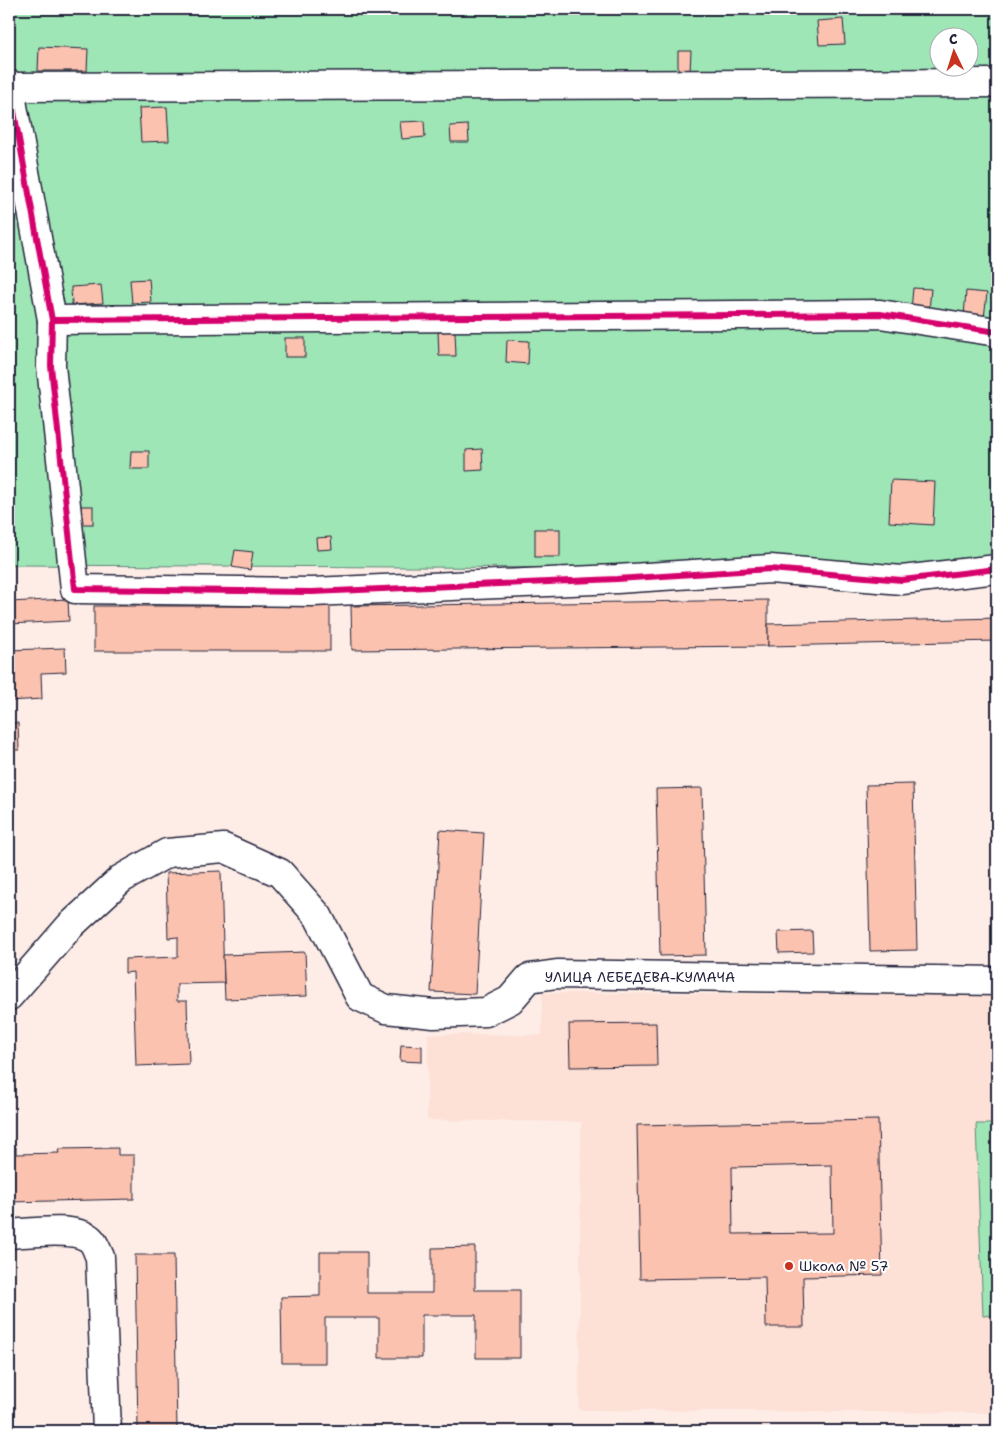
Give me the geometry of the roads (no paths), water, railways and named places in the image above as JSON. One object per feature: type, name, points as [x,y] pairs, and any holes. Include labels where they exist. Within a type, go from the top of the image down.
[{"type":"street","points":[[997,83],[9,86],[52,320],[51,366],[75,588],[312,592],[607,579],[770,569],[902,580],[997,569]]},
{"type":"street","points":[[52,320],[880,314],[997,332]]},
{"type":"street","name":"УЛИЦА ЛЕБЕДЕВА-КУМАЧА","points":[[9,996],[70,926],[120,879],[168,853],[224,848],[280,873],[318,916],[360,997],[386,1009],[434,1014],[486,1012],[510,1000],[529,978],[557,974],[997,981]]},
{"type":"street","points":[[9,1234],[50,1232],[82,1234],[92,1241],[100,1256],[107,1431]]},
{"type":"place","name":"Школа № 57","points":[[789,1266]]}]
